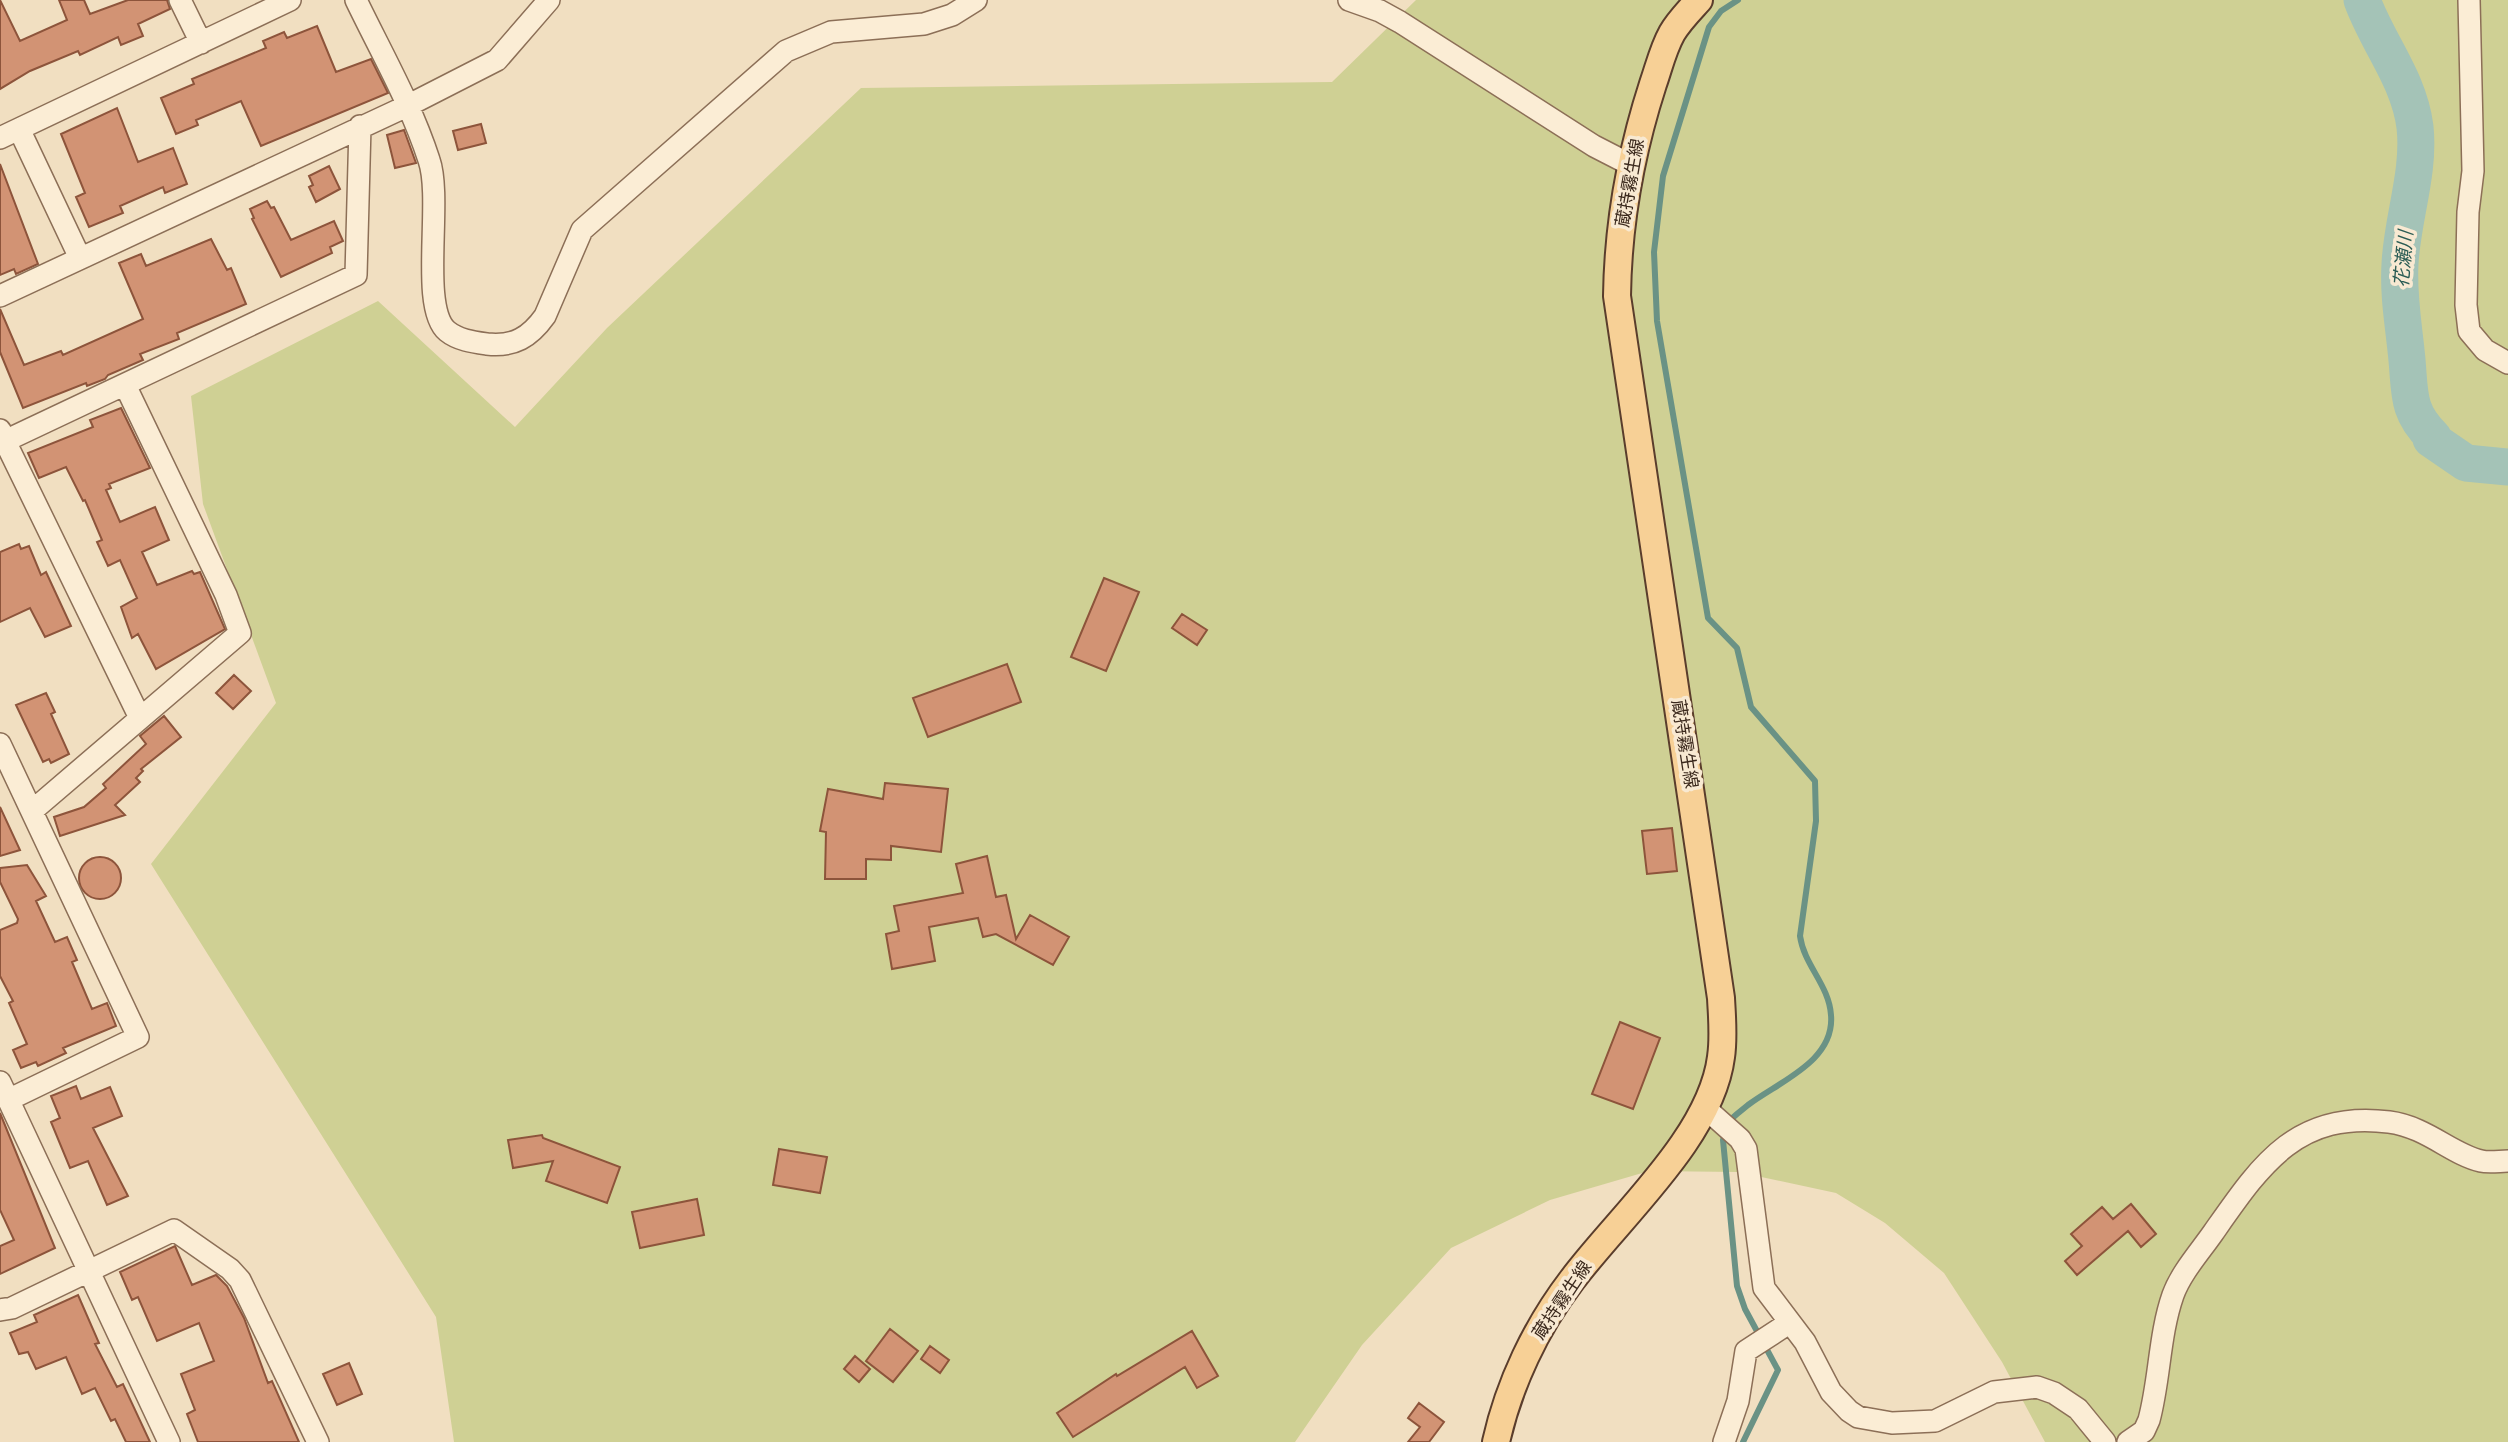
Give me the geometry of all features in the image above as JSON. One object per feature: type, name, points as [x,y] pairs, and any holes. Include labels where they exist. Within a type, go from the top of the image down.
[{"type":"main road","name":"蔵持霧生線","points":[[1496,1442],[1511,1392],[1546,1318],[1572,1279],[1709,1112],[1721,1059],[1721,998],[1617,296],[1618,253],[1631,164],[1664,48],[1672,32],[1699,0]]},
{"type":"street","points":[[180,0],[201,43]]},
{"type":"street","points":[[80,258],[9,134],[289,0]]},
{"type":"street","points":[[356,0],[407,106],[432,170],[433,294],[438,320],[446,331],[459,338],[508,344],[529,335],[545,316],[582,230],[786,51],[831,32],[924,24],[952,15],[976,0]]},
{"type":"street","points":[[0,296],[407,106],[497,60],[549,0]]},
{"type":"street","points":[[1349,0],[1380,11],[1400,22],[1594,146],[1631,164]]},
{"type":"street","points":[[2469,0],[2473,171],[2468,212],[2466,305],[2469,331],[2485,350],[2508,363]]},
{"type":"street","points":[[139,716],[3,435],[125,385],[356,275],[360,126]]},
{"type":"street","points":[[32,811],[139,716],[240,633],[226,595],[125,385]]},
{"type":"street","points":[[0,744],[138,1037],[4,1091],[169,1442]]},
{"type":"street","points":[[1709,1112],[1740,1139],[1749,1162],[1756,1246],[1764,1289],[1783,1327],[1805,1342],[1830,1392],[1858,1417],[1892,1423],[1935,1421],[1993,1392],[2038,1387],[2054,1393],[2078,1409],[2105,1442]]},
{"type":"street","points":[[2128,1442],[2144,1431],[2149,1420],[2170,1304],[2178,1280],[2256,1172],[2279,1151],[2310,1131],[2336,1122],[2388,1122],[2415,1128],[2481,1161],[2508,1161]]},
{"type":"street","points":[[0,1310],[12,1308],[174,1230],[230,1269],[249,1294],[318,1442]]},
{"type":"street","points":[[1724,1442],[1738,1401],[1743,1359],[1753,1345],[1783,1327]]},
{"type":"green space","points":[[1416,0],[2508,0],[2508,1442],[2045,1442],[2002,1362],[1944,1273],[1885,1223],[1836,1193],[1738,1172],[1649,1171],[1550,1200],[1451,1248],[1362,1345],[1295,1442],[454,1442],[436,1317],[151,864],[276,703],[203,504],[191,396],[378,301],[515,427],[607,328],[861,88],[1332,82]]},
{"type":"building","points":[[0,0],[20,41],[67,20],[59,0],[84,0],[90,14],[128,0],[167,0],[170,9],[138,24],[143,36],[121,45],[118,37],[80,55],[78,51],[30,71],[0,89]]},
{"type":"building","points":[[317,26],[336,72],[371,59],[388,93],[261,146],[241,101],[196,120],[198,125],[176,134],[161,98],[194,84],[192,79],[266,48],[263,41],[284,32],[287,38]]},
{"type":"building","points":[[117,108],[138,162],[173,148],[187,184],[165,193],[163,187],[120,206],[123,213],[89,227],[76,197],[85,193],[61,134]]},
{"type":"building","points":[[481,124],[486,143],[458,150],[453,131]]},
{"type":"building","points":[[404,130],[416,163],[395,168],[387,135]]},
{"type":"building","points":[[0,164],[38,264],[16,274],[14,269],[0,275]]},
{"type":"building","points":[[329,166],[340,189],[316,202],[309,187],[313,185],[309,176]]},
{"type":"building","points":[[267,201],[271,208],[274,207],[291,240],[334,221],[343,241],[330,247],[332,253],[281,277],[252,219],[254,218],[250,209]]},
{"type":"building","points":[[211,239],[227,270],[231,268],[246,304],[177,333],[179,339],[140,354],[143,360],[108,375],[105,379],[87,386],[86,383],[23,408],[0,352],[0,309],[24,365],[61,351],[63,355],[143,319],[119,263],[141,254],[146,266]]},
{"type":"building","points":[[121,408],[150,468],[109,484],[111,488],[106,490],[120,522],[155,507],[169,540],[142,552],[157,585],[192,571],[194,574],[200,572],[225,629],[156,669],[138,634],[132,638],[121,607],[137,598],[120,560],[108,566],[97,542],[102,540],[85,500],[83,501],[66,467],[39,478],[28,453],[93,427],[90,420]]},
{"type":"building","points":[[19,544],[21,549],[29,546],[41,575],[46,572],[71,626],[45,637],[30,608],[0,622],[0,552]]},
{"type":"building","points":[[1104,578],[1139,592],[1106,671],[1071,657]]},
{"type":"building","points":[[1182,614],[1207,630],[1197,645],[1172,628]]},
{"type":"building","points":[[1007,664],[1021,702],[928,737],[913,698]]},
{"type":"building","points":[[234,675],[251,691],[233,709],[216,693]]},
{"type":"building","points":[[46,693],[55,712],[51,714],[69,754],[51,763],[49,759],[43,762],[16,705]]},
{"type":"building","points":[[164,716],[181,737],[141,769],[143,771],[136,778],[140,782],[115,805],[125,815],[60,836],[54,817],[84,807],[106,788],[103,784],[146,744],[140,736]]},
{"type":"building","points":[[885,783],[948,789],[941,852],[891,846],[891,860],[866,859],[866,879],[825,879],[826,832],[820,831],[828,789],[883,799]]},
{"type":"building","points":[[0,807],[20,850],[0,856]]},
{"type":"building","points":[[1672,828],[1677,871],[1647,874],[1642,831]]},
{"type":"building","points":[[987,856],[996,897],[1006,895],[1016,939],[1030,915],[1069,937],[1053,965],[996,934],[983,937],[978,918],[929,927],[935,961],[892,969],[886,934],[899,931],[894,906],[963,893],[956,864]]},
{"type":"building","points":[[100,857],[115,863],[121,878],[115,893],[100,899],[85,893],[79,878],[85,863]]},
{"type":"building","points":[[27,865],[46,896],[36,901],[55,942],[67,937],[77,960],[72,962],[92,1009],[107,1003],[116,1026],[63,1048],[66,1053],[38,1066],[36,1062],[21,1068],[13,1050],[27,1044],[9,1003],[13,1001],[0,976],[0,930],[17,923],[18,919],[0,882],[0,868]]},
{"type":"building","points":[[1620,1022],[1660,1038],[1633,1109],[1592,1094]]},
{"type":"building","points":[[76,1086],[81,1099],[110,1087],[122,1116],[93,1128],[128,1196],[107,1205],[88,1161],[70,1168],[51,1122],[60,1118],[51,1096]]},
{"type":"building","points":[[0,1113],[55,1248],[0,1274],[0,1246],[14,1240],[0,1210]]},
{"type":"building","points":[[542,1135],[543,1138],[620,1167],[607,1203],[546,1181],[553,1161],[513,1168],[508,1140]]},
{"type":"building","points":[[779,1149],[827,1157],[820,1193],[773,1185]]},
{"type":"building","points":[[697,1199],[704,1235],[640,1248],[632,1212]]},
{"type":"building","points":[[2131,1204],[2156,1234],[2141,1247],[2128,1231],[2077,1275],[2065,1261],[2082,1246],[2071,1234],[2102,1207],[2113,1219]]},
{"type":"building","points":[[175,1246],[192,1285],[216,1275],[227,1286],[244,1318],[268,1383],[272,1381],[299,1442],[198,1442],[187,1414],[195,1410],[181,1374],[214,1361],[199,1323],[157,1341],[138,1297],[132,1300],[120,1272]]},
{"type":"building","points":[[78,1295],[99,1343],[95,1344],[117,1387],[123,1384],[150,1442],[126,1442],[115,1419],[111,1421],[95,1388],[82,1394],[66,1357],[36,1369],[28,1352],[19,1354],[10,1333],[37,1322],[34,1315]]},
{"type":"building","points":[[890,1329],[918,1351],[893,1382],[866,1361]]},
{"type":"building","points":[[1192,1331],[1218,1376],[1197,1388],[1185,1367],[1073,1437],[1057,1413],[1116,1374],[1117,1376]]},
{"type":"building","points":[[930,1346],[949,1360],[940,1373],[921,1359]]},
{"type":"building","points":[[855,1356],[870,1369],[859,1382],[844,1369]]},
{"type":"building","points":[[349,1363],[362,1394],[337,1405],[323,1374]]},
{"type":"building","points":[[1419,1403],[1444,1422],[1429,1442],[1408,1442],[1420,1427],[1408,1418]]},
{"type":"waterway","points":[[1728,1123],[1748,1105],[1815,1057],[1830,1031],[1831,1015],[1826,994],[1806,956],[1800,936],[1816,821],[1815,781],[1751,707],[1737,648],[1708,618],[1657,321],[1654,252],[1663,176],[1709,27],[1721,11],[1738,0]]},
{"type":"waterway","name":"花瀬川","points":[[2362,0],[2400,77],[2415,127],[2415,161],[2401,247],[2400,276],[2411,402],[2418,419],[2433,437],[2431,439],[2466,463],[2508,467]]},
{"type":"waterway","points":[[1725,1133],[1723,1140],[1737,1286],[1745,1309],[1778,1370],[1743,1442]]}]
